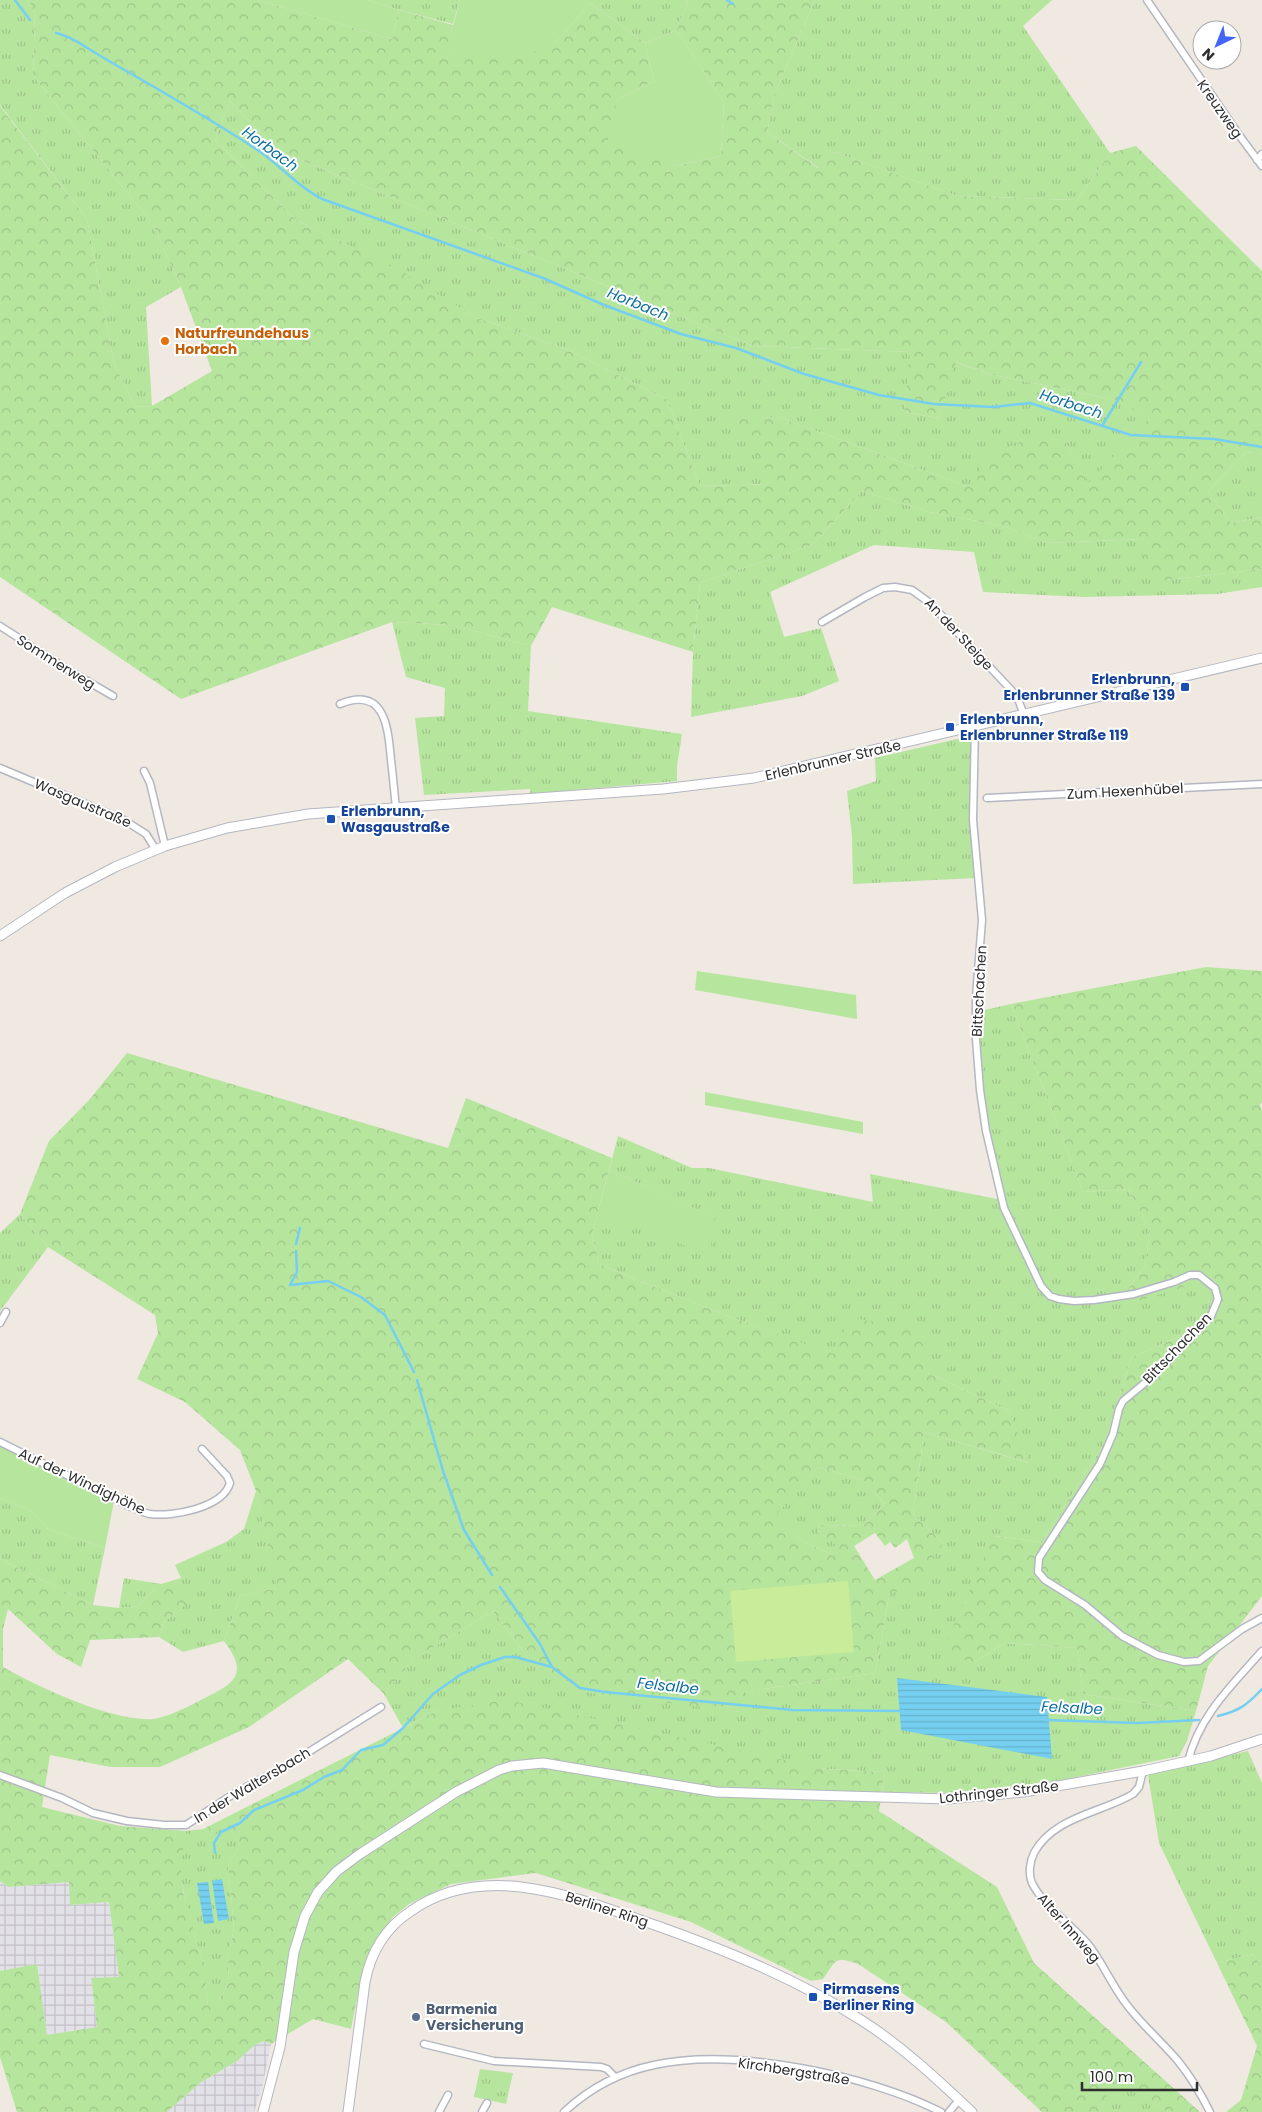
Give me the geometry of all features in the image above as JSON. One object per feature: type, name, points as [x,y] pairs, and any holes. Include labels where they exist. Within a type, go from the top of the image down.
[{"type":"street","name":"Kreuzweg","points":[[1147,0],[1262,166]]},
{"type":"street","points":[[1257,160],[1262,154]]},
{"type":"street","name":"An der Steige","points":[[822,622],[865,596],[883,588],[895,587],[912,590],[930,602],[1014,693],[1018,698],[1024,715]]},
{"type":"street","name":"Sommerweg","points":[[0,626],[87,682],[113,696]]},
{"type":"street","name":"Erlenbrunner Straße","points":[[0,936],[65,893],[115,867],[165,846],[227,828],[271,819],[396,807],[663,789],[735,781],[802,768],[1262,658]]},
{"type":"street","points":[[340,704],[350,700],[364,699],[377,706],[385,717],[390,744],[396,807]]},
{"type":"street","name":"Bittschachen","points":[[975,726],[973,820],[982,920],[976,997],[976,1039],[986,1131],[1004,1208],[1040,1286],[1050,1296],[1074,1301],[1134,1294],[1190,1275],[1199,1275],[1215,1288],[1218,1299],[1211,1316],[1152,1377],[1118,1408],[1113,1434],[1100,1464],[1040,1558],[1038,1572],[1045,1580],[1085,1605],[1122,1636],[1158,1655],[1184,1662],[1199,1661],[1242,1629],[1262,1618]]},
{"type":"street","name":"Wasgaustraße","points":[[0,768],[124,820],[146,834],[156,850]]},
{"type":"street","points":[[144,772],[150,783],[165,846]]},
{"type":"street","name":"Zum Hexenhübel","points":[[987,798],[1262,784]]},
{"type":"street","points":[[0,1323],[6,1312]]},
{"type":"street","name":"Auf der Windighöhe","points":[[0,1442],[131,1507],[150,1514],[204,1507],[226,1491],[230,1483],[229,1479],[202,1449]]},
{"type":"street","points":[[1188,1762],[1195,1741],[1210,1712],[1262,1651]]},
{"type":"street","name":"In der Waltersbach","points":[[0,1775],[62,1798],[93,1813],[127,1821],[186,1825],[235,1792],[286,1766],[381,1707]]},
{"type":"street","name":"Lothringer Straße","points":[[263,2112],[280,2047],[291,1969],[300,1930],[307,1910],[318,1892],[347,1863],[456,1792],[487,1775],[512,1766],[543,1764],[701,1790],[948,1798],[1023,1792],[1143,1771],[1188,1762],[1262,1739]]},
{"type":"street","name":"Alter Innweg","points":[[1143,1771],[1140,1787],[1133,1794],[1063,1825],[1050,1834],[1033,1855],[1030,1878],[1041,1897],[1097,1956],[1125,2003],[1182,2066],[1210,2112]]},
{"type":"street","name":"Berliner Ring","points":[[348,2112],[365,1982],[380,1940],[397,1922],[418,1906],[445,1894],[484,1886],[543,1890],[577,1898],[684,1935],[761,1966],[811,1990],[863,2022],[906,2053],[972,2112]]},
{"type":"street","points":[[424,2044],[494,2061],[601,2067],[607,2069],[615,2078]]},
{"type":"street","name":"Kirchbergstraße","points":[[564,2112],[593,2090],[615,2078],[640,2068],[669,2062],[712,2060],[748,2062],[801,2069],[858,2081],[905,2095],[941,2112]]},
{"type":"street","points":[[439,2112],[448,2095]]},
{"type":"street","points":[[949,2112],[959,2100]]},
{"type":"street","points":[[482,2112],[487,2103]]},
{"type":"street","points":[[571,2106],[577,2112]]},
{"type":"shaded area","points":[[0,1881],[8,1887],[70,1882],[71,1905],[109,1902],[119,1977],[91,1978],[97,2027],[47,2035],[37,1964],[0,1971]]},
{"type":"shaded area","points":[[265,2041],[271,2044],[262,2088],[254,2112],[167,2112],[200,2083],[237,2061],[256,2044]]},
{"type":"green space","points":[[0,0],[27,0],[35,9],[33,76],[152,223],[181,287],[146,307],[152,406],[135,407],[114,363],[87,219],[0,105]]},
{"type":"green space","points":[[27,0],[258,0],[392,39],[399,10],[453,25],[447,52],[474,55],[554,45],[590,3],[645,43],[654,81],[617,100],[674,166],[721,156],[724,103],[677,30],[688,0],[815,0],[774,95],[767,132],[818,168],[834,152],[957,196],[1077,200],[1110,153],[1136,146],[1262,271],[1262,454],[1246,452],[1208,491],[1231,523],[1262,517],[1262,569],[1167,580],[1147,577],[1142,539],[1047,543],[1004,526],[929,512],[862,491],[812,545],[700,583],[693,652],[552,607],[531,646],[452,625],[392,622],[181,699],[0,577],[0,106],[87,219],[114,363],[135,407],[152,406],[212,371],[181,287],[152,223],[33,76],[35,9]],"holes":[[[230,101],[279,151],[753,346],[910,352],[904,412],[939,418],[956,362],[989,374],[1120,401],[1149,419],[1088,483],[1065,441],[1038,434],[984,458],[972,488],[781,418],[735,416],[774,484],[700,486],[667,400],[573,352],[475,317],[391,265],[296,220],[215,140]]]},
{"type":"green space","points":[[258,0],[368,0],[399,10],[392,39]]},
{"type":"green space","points":[[368,0],[460,0],[453,24]]},
{"type":"green space","points":[[460,0],[590,0],[590,3],[554,45],[510,61],[446,52]]},
{"type":"green space","points":[[590,0],[688,0],[677,30],[645,43],[590,3]]},
{"type":"green space","points":[[815,0],[1052,0],[1023,26],[1110,153],[1077,200],[957,196],[834,152],[819,168],[767,132],[774,95]]},
{"type":"green space","points":[[677,30],[724,103],[721,156],[674,166],[607,144],[617,100],[654,81],[645,43]]},
{"type":"green space","points":[[230,101],[279,151],[753,346],[911,352],[904,412],[939,418],[955,362],[989,374],[1120,401],[1150,419],[1088,484],[1065,441],[972,488],[781,418],[736,417],[775,484],[700,486],[667,400],[573,352],[475,317],[387,264],[296,220],[215,140]]},
{"type":"green space","points":[[1246,452],[1262,454],[1262,517],[1231,523],[1208,491]]},
{"type":"green space","points":[[862,491],[929,512],[1004,526],[1047,543],[1142,539],[1167,580],[1262,569],[1262,587],[1217,594],[1084,597],[983,592],[974,552],[874,545],[770,592],[784,637],[821,628],[839,681],[802,696],[691,717],[693,652],[700,583],[812,545]]},
{"type":"green space","points":[[392,622],[452,625],[531,646],[528,711],[682,734],[677,766],[677,781],[530,794],[530,789],[424,795],[415,718],[444,716],[445,688],[406,677]]},
{"type":"green space","points":[[970,736],[970,821],[976,878],[853,884],[852,837],[847,791],[876,781],[875,758]]},
{"type":"green space","points":[[1206,967],[1262,971],[1262,1102],[1260,1105],[1262,1111],[1262,1596],[1208,1666],[1196,1711],[1083,1694],[1077,1648],[1004,1643],[974,1663],[942,1651],[994,1536],[1042,1542],[1105,1442],[1131,1358],[1209,1323],[1222,1300],[1214,1278],[1132,1303],[1122,1297],[1145,1266],[1150,1230],[1128,1189],[1083,1192],[1011,1004]]},
{"type":"green space","points":[[697,971],[856,995],[857,1019],[695,990]]},
{"type":"green space","points":[[1011,1004],[1083,1192],[1128,1189],[1150,1230],[1145,1266],[1122,1297],[1214,1278],[1222,1300],[1209,1323],[1131,1358],[1105,1442],[1042,1542],[994,1536],[974,1663],[1004,1643],[1077,1648],[1083,1694],[1196,1711],[1187,1741],[1179,1756],[1062,1780],[1026,1785],[949,1793],[882,1792],[885,1772],[826,1769],[439,1710],[403,1728],[384,1694],[414,1659],[493,1611],[532,1663],[738,1712],[742,1692],[875,1673],[890,1591],[943,1543],[913,1514],[924,1432],[1029,1463],[1009,1411],[928,1373],[833,1355],[712,1310],[599,1264],[592,1234],[597,1215],[714,1217],[609,1170],[618,1136],[692,1168],[709,1168],[873,1202],[870,1174],[1002,1200],[986,1131],[976,1012]]},
{"type":"green space","points":[[127,1053],[448,1148],[466,1098],[612,1158],[592,1234],[599,1264],[712,1310],[833,1354],[851,1317],[924,1333],[928,1373],[1009,1411],[1030,1463],[924,1432],[913,1514],[943,1543],[911,1593],[890,1591],[875,1673],[743,1692],[739,1712],[591,1693],[532,1663],[493,1611],[414,1659],[384,1694],[348,1659],[249,1727],[160,1767],[110,1767],[50,1755],[42,1807],[120,1826],[186,1831],[181,1864],[183,1892],[202,1960],[207,1966],[212,1979],[205,1984],[208,2005],[219,2000],[229,1982],[228,1956],[234,1928],[228,1866],[240,1844],[226,1826],[211,1835],[203,1829],[439,1710],[507,1700],[826,1769],[885,1772],[879,1811],[997,1887],[1034,1963],[1200,2112],[1168,2112],[1114,2079],[1100,2112],[1042,2112],[946,2022],[858,1964],[844,1960],[836,1961],[823,1979],[811,1981],[691,1922],[536,1873],[451,1884],[409,1904],[393,1917],[380,1935],[362,1973],[351,2029],[313,2019],[271,2044],[265,2041],[256,2044],[237,2061],[200,2083],[167,2112],[17,2112],[0,2057],[0,1971],[37,1964],[47,2035],[97,2027],[91,1978],[119,1977],[109,1902],[70,1905],[69,1882],[8,1887],[0,1881],[0,1559],[93,1605],[119,1608],[138,1606],[154,1590],[178,1587],[187,1593],[189,1600],[181,1609],[165,1621],[159,1637],[90,1640],[81,1667],[57,1654],[8,1609],[3,1629],[3,1667],[76,1702],[118,1715],[137,1718],[153,1719],[169,1715],[196,1703],[228,1685],[236,1674],[237,1668],[233,1655],[224,1641],[240,1596],[277,1588],[256,1491],[240,1450],[185,1402],[137,1379],[158,1333],[155,1315],[48,1247],[20,1214],[49,1141],[90,1099]],"holes":[[[818,1467],[863,1480],[885,1504],[863,1526],[819,1525],[818,1532],[839,1547],[832,1555],[799,1539],[777,1514]],[[875,1533],[885,1546],[890,1542],[895,1548],[907,1539],[914,1558],[875,1580],[854,1546]]]},
{"type":"green space","points":[[705,1092],[863,1122],[863,1134],[705,1105]]},
{"type":"green space","points":[[609,1170],[715,1217],[710,1254],[597,1215]]},
{"type":"green space","points":[[20,1214],[48,1247],[0,1311],[0,1233]]},
{"type":"green space","points":[[0,1445],[114,1501],[105,1548],[48,1529],[31,1511],[0,1498]]},
{"type":"green space","points":[[818,1467],[863,1480],[885,1504],[863,1526],[819,1525],[818,1532],[840,1547],[832,1555],[799,1539],[776,1514]]},
{"type":"green space","points":[[256,1491],[278,1588],[240,1596],[224,1641],[183,1652],[159,1637],[165,1621],[181,1609],[154,1590],[138,1606],[119,1608],[124,1578],[161,1584],[181,1578],[175,1565],[226,1542],[244,1529]]},
{"type":"green space","points":[[0,1498],[31,1511],[48,1529],[105,1548],[93,1605],[0,1559]]},
{"type":"green space","points":[[848,1581],[854,1652],[736,1662],[730,1591]]},
{"type":"green space","points":[[1248,1751],[1262,1783],[1262,1967],[1253,1954],[1217,1963],[1159,1843],[1148,1775]]},
{"type":"green space","points":[[226,1825],[240,1844],[228,1866],[234,1928],[228,1956],[229,1982],[219,2000],[208,2006],[205,1984],[207,1966],[202,1960],[186,1902],[181,1866],[186,1831],[203,1829],[211,1835]]},
{"type":"green space","points":[[1253,1954],[1262,1967],[1262,2112],[1226,2112],[1241,2100],[1257,2046],[1217,1963]]},
{"type":"green space","points":[[480,2069],[513,2073],[506,2104],[474,2097]]},
{"type":"green space","points":[[1114,2078],[1168,2112],[1100,2112]]},
{"type":"water","points":[[897,1678],[1047,1697],[1052,1759],[901,1730]]},
{"type":"water","points":[[222,1879],[229,1919],[218,1921],[212,1881]]},
{"type":"water","points":[[208,1882],[214,1923],[204,1924],[197,1883]]},
{"type":"waterway","name":"Horbach","points":[[15,0],[30,20]]},
{"type":"waterway","points":[[727,0],[733,4]]},
{"type":"waterway","name":"Horbach","points":[[56,33],[76,41],[259,151],[305,189],[322,199],[543,278],[604,305],[681,334],[736,348],[804,374],[879,395],[934,404],[993,407],[1030,403],[1131,435],[1214,439],[1262,447]]},
{"type":"waterway","points":[[1102,426],[1141,362]]},
{"type":"waterway","points":[[296,1244],[300,1228]]},
{"type":"waterway","points":[[296,1251],[297,1272],[290,1285],[328,1281],[361,1297],[385,1315],[414,1372]]},
{"type":"waterway","points":[[417,1380],[443,1471],[464,1530],[492,1575]]},
{"type":"waterway","points":[[500,1587],[540,1644],[552,1667]]},
{"type":"waterway","name":"Felsalbe","points":[[215,1853],[214,1843],[221,1832],[240,1823],[254,1810],[303,1790],[324,1777],[342,1770],[361,1750],[383,1745],[403,1728],[433,1694],[460,1675],[505,1657],[515,1657],[552,1667],[580,1688],[605,1692],[792,1710],[904,1711]]},
{"type":"waterway","name":"Felsalbe","points":[[1218,1716],[1242,1707],[1262,1689]]},
{"type":"waterway","name":"Felsalbe","points":[[1046,1720],[1138,1723],[1199,1720]]},
{"type":"place","name":"Naturfreundehaus Horbach","points":[[165,341]]},
{"type":"place","name":"Erlenbrunn, Erlenbrunner Straße 139","points":[[1185,687]]},
{"type":"place","name":"Erlenbrunn, Erlenbrunner Straße 119","points":[[950,727]]},
{"type":"place","name":"Erlenbrunn, Wasgaustraße","points":[[331,819]]},
{"type":"place","name":"Pirmasens Berliner Ring","points":[[813,1997]]},
{"type":"place","name":"Barmenia Versicherung","points":[[416,2017]]}]
